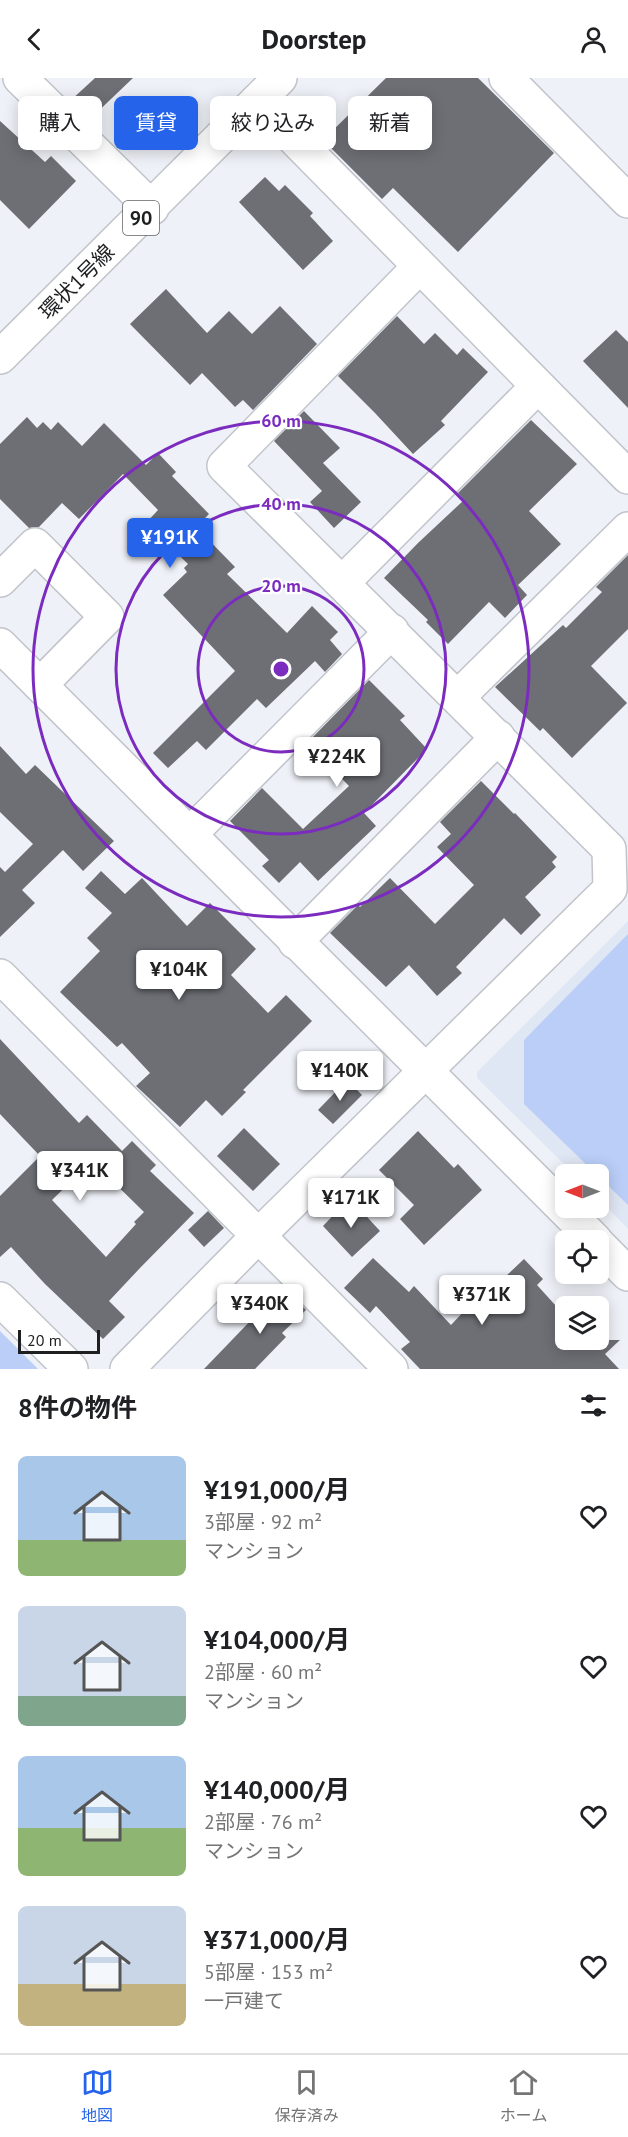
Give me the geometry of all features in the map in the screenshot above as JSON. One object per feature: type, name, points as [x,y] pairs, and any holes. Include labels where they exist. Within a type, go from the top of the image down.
[{"type":"street","points":[[20,78],[152,208]]},
{"type":"street","name":"環状1号線","points":[[262,96],[280,78]]},
{"type":"street","points":[[506,78],[628,201]]},
{"type":"street","name":"環状1号線","points":[[0,357],[210,149]]},
{"type":"street","points":[[305,150],[537,387],[627,475]]},
{"type":"street","points":[[127,1369],[425,1071],[619,896],[609,849],[224,466],[419,267]]},
{"type":"street","points":[[343,582],[537,387]]},
{"type":"street","points":[[458,697],[628,529]]},
{"type":"street","points":[[0,580],[35,545],[107,617],[40,685]]},
{"type":"street","points":[[190,834],[392,631]]},
{"type":"street","points":[[0,645],[585,1230]]},
{"type":"street","points":[[295,942],[498,737]]},
{"type":"street","points":[[0,976],[391,1369]]},
{"type":"street","points":[[609,1255],[628,1274]]},
{"type":"street","points":[[0,1299],[71,1369]]},
{"type":"shaded area","points":[[628,921],[628,1229],[609,1209],[609,1164],[564,1164],[477,1078],[477,1072]]},
{"type":"shaded area","points":[[628,934],[628,1205],[609,1187],[609,1164],[586,1164],[524,1104],[524,1040]]},
{"type":"shaded area","points":[[0,1331],[38,1369],[0,1369]]},
{"type":"building","points":[[95,78],[133,78],[102,108],[102,96],[75,96]]},
{"type":"building","points":[[386,78],[478,78],[554,153],[458,252],[393,188],[382,199],[333,150],[336,150],[336,127],[348,115],[348,150],[432,150],[432,96],[368,96]]},
{"type":"building","points":[[0,121],[18,137],[18,150],[32,150],[45,162],[51,156],[76,181],[29,229],[0,200]]},
{"type":"building","points":[[265,177],[279,191],[285,185],[313,213],[310,216],[333,241],[303,270],[239,202]]},
{"type":"building","points":[[166,289],[207,333],[229,311],[252,334],[280,306],[317,344],[253,410],[243,400],[235,407],[202,373],[190,385],[130,324]]},
{"type":"building","points":[[397,316],[424,344],[435,333],[457,355],[463,348],[488,372],[441,421],[445,425],[413,454],[338,376]]},
{"type":"building","points":[[616,330],[628,342],[628,408],[583,361]]},
{"type":"building","points":[[304,411],[340,448],[323,463],[361,502],[334,528],[310,502],[322,491],[274,441]]},
{"type":"building","points":[[27,417],[37,428],[43,422],[51,430],[58,422],[82,446],[104,423],[146,465],[158,453],[176,472],[172,476],[209,514],[196,527],[235,567],[227,574],[287,633],[312,606],[338,632],[330,640],[342,654],[325,672],[315,661],[266,708],[257,699],[206,750],[197,741],[168,768],[153,753],[235,671],[163,595],[187,572],[184,568],[188,564],[146,523],[158,510],[123,474],[79,519],[62,503],[39,527],[29,528],[0,499],[0,444]]},
{"type":"building","points":[[531,420],[577,464],[529,511],[561,544],[518,585],[527,595],[505,618],[489,602],[448,644],[426,622],[428,620],[384,578],[464,500],[458,493]]},
{"type":"building","points":[[628,555],[628,629],[591,666],[627,703],[572,758],[543,728],[540,731],[495,687],[563,625],[566,628],[602,592],[596,587]]},
{"type":"building","points":[[369,680],[405,716],[400,720],[427,749],[364,813],[376,826],[318,881],[300,862],[279,883],[262,866],[269,860],[230,821],[262,788],[303,829],[349,786],[307,743]]},
{"type":"building","points":[[0,746],[26,774],[35,765],[114,841],[83,871],[63,850],[22,890],[35,903],[0,937],[0,867],[5,872],[33,844],[0,812]]},
{"type":"building","points":[[481,781],[557,857],[552,862],[556,867],[525,897],[541,915],[521,935],[504,918],[456,967],[462,973],[437,996],[409,965],[386,987],[330,933],[390,878],[435,924],[474,885],[437,847],[451,834],[440,822]]},
{"type":"building","points":[[101,871],[125,894],[142,878],[187,926],[210,903],[256,949],[231,975],[268,1013],[286,995],[312,1021],[243,1090],[246,1092],[222,1116],[206,1100],[180,1127],[136,1086],[150,1073],[122,1043],[117,1047],[60,992],[100,951],[87,938],[112,913],[85,888]]},
{"type":"building","points":[[0,1039],[79,1123],[87,1115],[122,1151],[132,1141],[156,1165],[150,1171],[194,1213],[109,1301],[125,1317],[103,1339],[45,1284],[11,1247],[0,1257],[0,1196],[40,1156],[0,1114]],"holes":[[[92,1161],[144,1212],[106,1257],[52,1200]]]},
{"type":"building","points":[[347,1080],[362,1095],[333,1124],[318,1110]]},
{"type":"building","points":[[244,1128],[280,1164],[253,1191],[217,1156]]},
{"type":"building","points":[[418,1131],[454,1168],[458,1164],[482,1190],[424,1245],[400,1219],[414,1205],[379,1170]]},
{"type":"building","points":[[345,1203],[352,1211],[357,1206],[380,1231],[352,1257],[323,1226]]},
{"type":"building","points":[[208,1211],[224,1228],[204,1247],[188,1230]]},
{"type":"building","points":[[373,1258],[409,1292],[414,1286],[451,1325],[466,1309],[468,1312],[524,1259],[543,1279],[537,1285],[555,1305],[555,1350],[609,1350],[609,1340],[620,1340],[605,1354],[619,1369],[420,1369],[401,1349],[410,1342],[376,1306],[370,1313],[344,1288]]},
{"type":"building","points":[[283,1287],[306,1310],[282,1333],[286,1337],[255,1369],[204,1369]]}]
